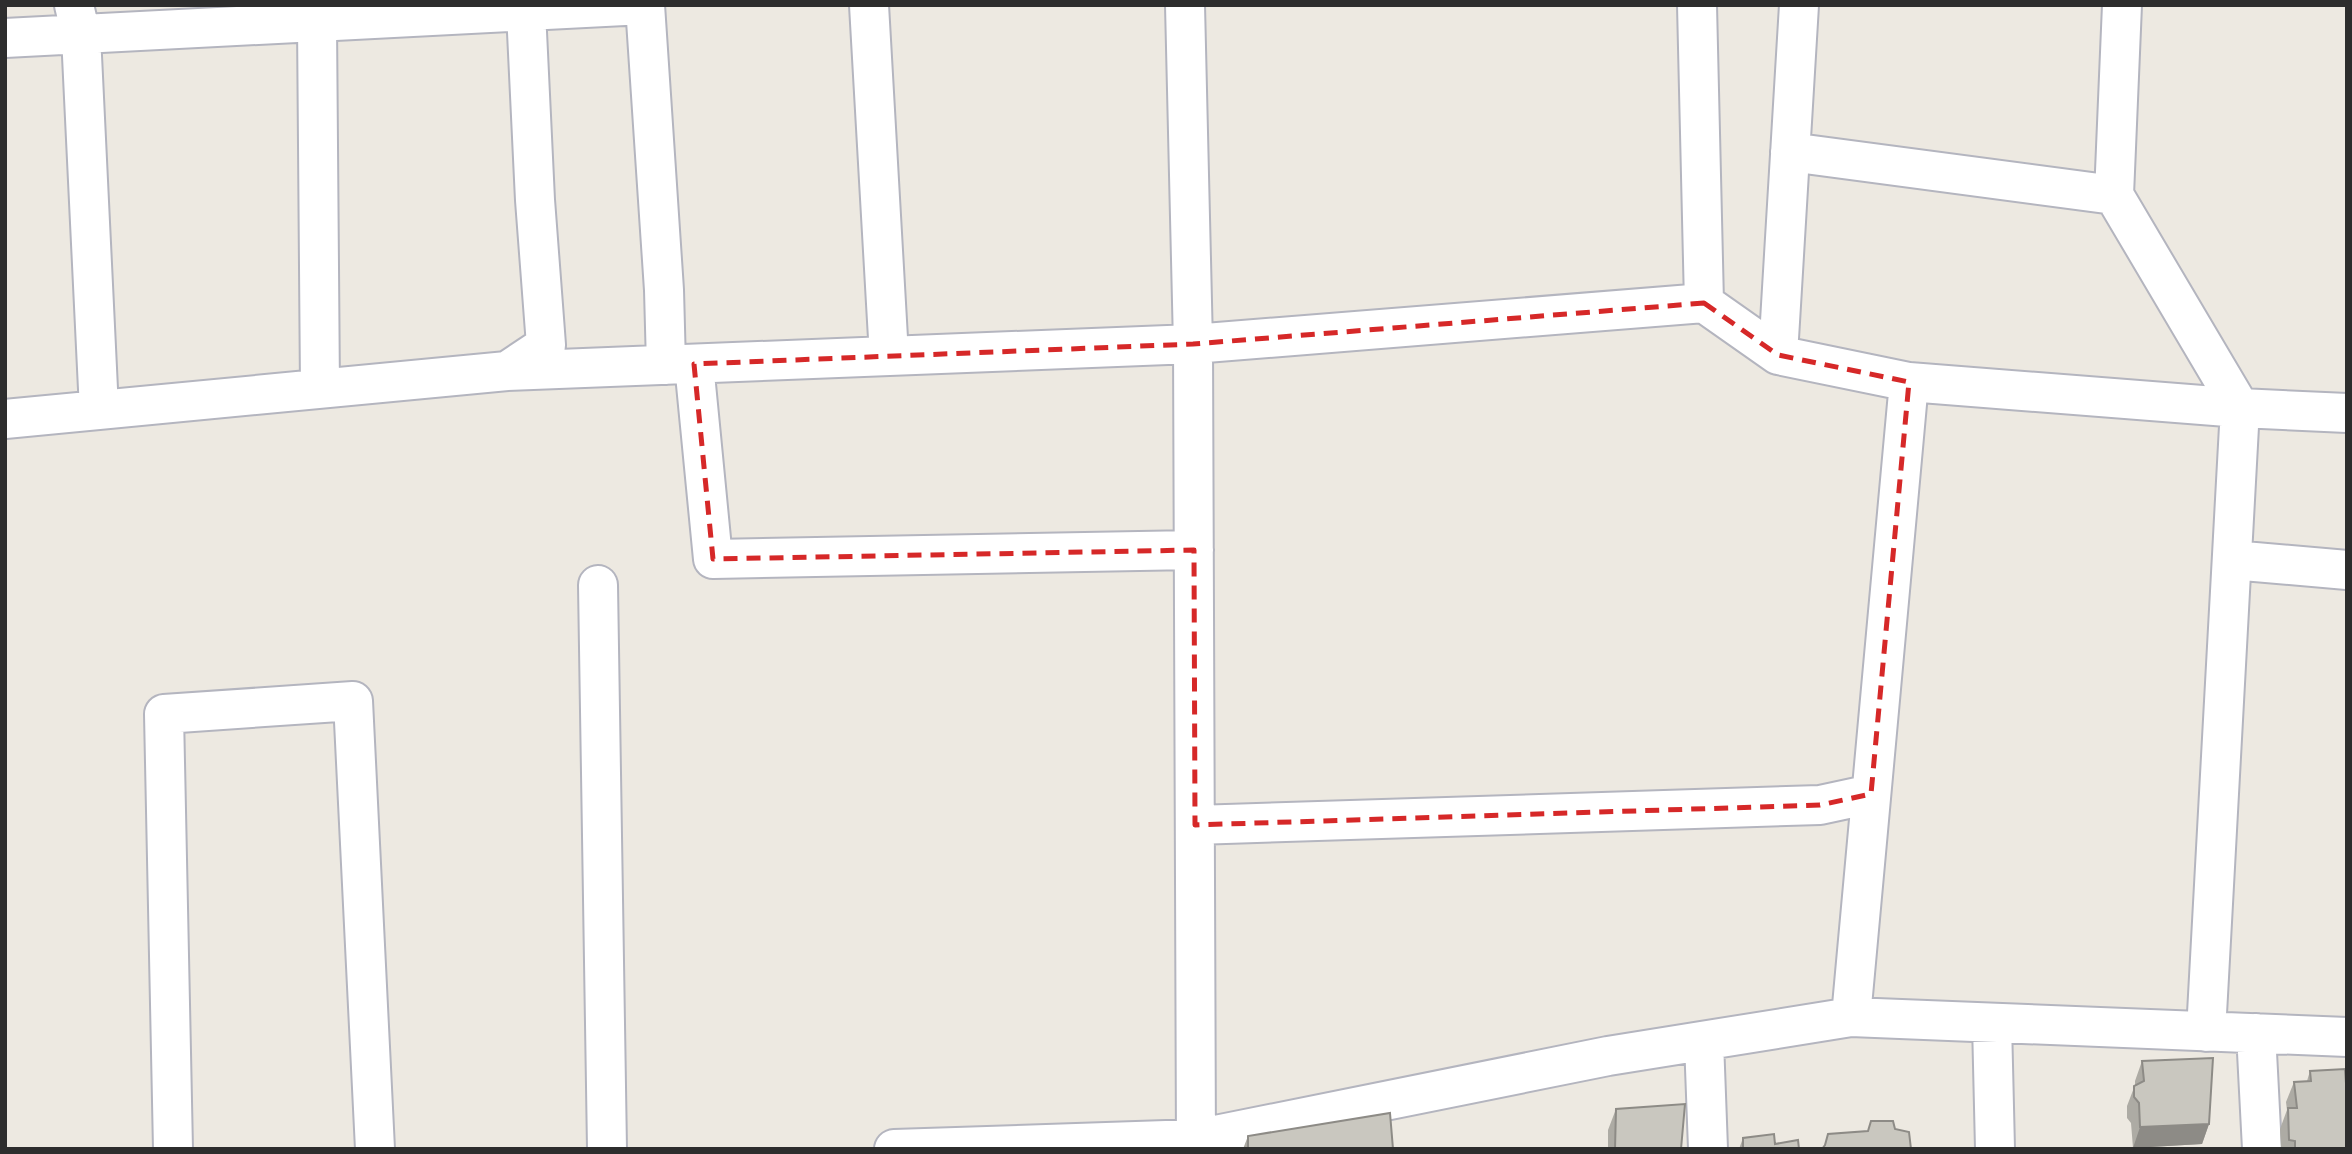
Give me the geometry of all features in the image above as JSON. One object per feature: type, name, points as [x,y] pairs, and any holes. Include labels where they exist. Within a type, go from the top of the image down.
[{"type":"street","points":[[5,38],[77,20],[526,11],[644,5],[664,290],[680,365],[713,559],[1194,550]]},
{"type":"street","points":[[869,5],[889,356]]},
{"type":"street","points":[[1185,5],[1194,344],[1196,1144]]},
{"type":"street","points":[[1697,5],[1704,303]]},
{"type":"street","points":[[1778,355],[1799,5]]},
{"type":"street","points":[[2122,5],[2114,195],[2240,408],[2206,1032]]},
{"type":"street","points":[[507,371],[545,345],[526,11]]},
{"type":"street","points":[[320,389],[333,16]]},
{"type":"street","points":[[77,20],[99,410]]},
{"type":"street","points":[[1790,152],[2114,195]]},
{"type":"street","points":[[5,419],[507,371],[1194,344],[1704,303],[1778,355],[1909,383],[2240,408],[2347,413]]},
{"type":"street","points":[[1851,1017],[1909,383]]},
{"type":"street","points":[[2232,560],[2347,570]]},
{"type":"street","points":[[597,586],[607,1149]]},
{"type":"street","points":[[173,1149],[164,714],[353,701],[375,1149]]},
{"type":"street","points":[[1195,825],[1820,805],[1871,794]]},
{"type":"street","points":[[894,1149],[1196,1144],[1608,1056],[1851,1017],[2347,1037]]},
{"type":"street","points":[[1992,1023],[1995,1149]]},
{"type":"street","points":[[2256,1033],[2262,1149]]},
{"type":"street","points":[[1704,1041],[1708,1149]]},
{"type":"highlighted area","points":[[1704,303],[1778,355],[1909,382],[1871,794],[1820,805],[1195,825],[1194,550],[713,559],[694,364],[1193,344]]},
{"type":"building","points":[[2213,1058],[2209,1124],[2140,1127],[2139,1103],[2134,1097],[2134,1086],[2144,1081],[2142,1061]]},
{"type":"building","points":[[2345,1069],[2347,1149],[2295,1149],[2295,1141],[2289,1140],[2288,1108],[2297,1108],[2294,1082],[2311,1081],[2310,1071]]},
{"type":"building","points":[[1685,1104],[1681,1149],[1615,1149],[1616,1109]]},
{"type":"building","points":[[1390,1113],[1393,1149],[1248,1149],[1248,1136]]},
{"type":"building","points":[[1871,1121],[1893,1121],[1895,1129],[1909,1132],[1911,1149],[1822,1149],[1828,1134],[1868,1131]]},
{"type":"building","points":[[1774,1134],[1775,1144],[1798,1140],[1799,1149],[1743,1149],[1743,1138]]}]
